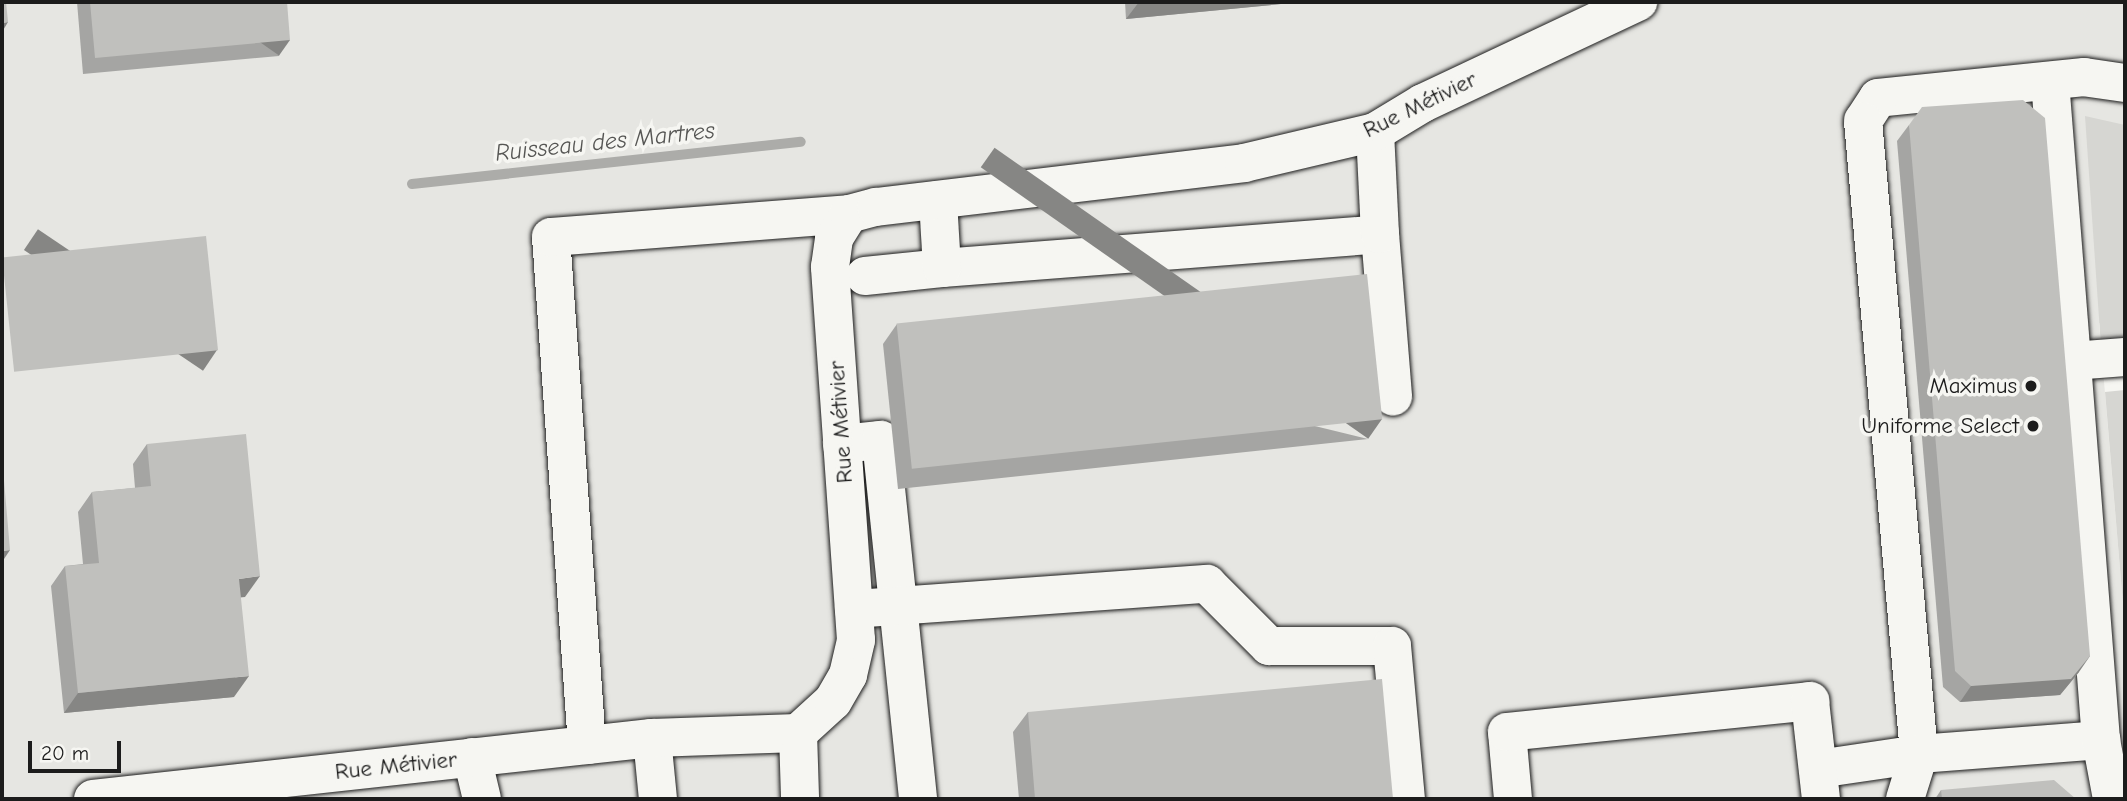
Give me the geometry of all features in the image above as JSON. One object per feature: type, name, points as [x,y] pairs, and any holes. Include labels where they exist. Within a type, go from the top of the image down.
[{"type":"street","name":"Rue Métivier","points":[[93,799],[652,738],[798,733],[832,701],[849,675],[856,640],[830,267],[834,238],[849,214],[938,200],[1244,163],[1375,132],[1423,103],[1638,2]]},
{"type":"street","points":[[1905,799],[1919,754],[1863,121],[1878,98],[2084,77],[2125,83]]},
{"type":"street","points":[[2049,81],[2101,740],[2116,798]]},
{"type":"street","points":[[1375,132],[1393,396]]},
{"type":"street","points":[[938,200],[942,268]]},
{"type":"street","points":[[587,745],[551,237],[849,214]]},
{"type":"street","points":[[865,276],[1380,234]]},
{"type":"street","points":[[2072,361],[2125,356]]},
{"type":"street","points":[[842,444],[881,440],[918,799]]},
{"type":"street","points":[[854,609],[1208,584],[1269,646],[1392,646],[1406,799]]},
{"type":"street","points":[[1513,799],[1507,732],[1769,705],[1810,701],[1819,784],[1919,754],[2101,740]]},
{"type":"street","points":[[798,733],[798,799]]},
{"type":"street","points":[[652,738],[659,799]]},
{"type":"street","points":[[472,757],[482,799]]},
{"type":"shaded area","points":[[2,2],[2125,2],[2125,320],[2099,323],[2125,628],[2125,799],[2,799]]},
{"type":"shaded area","points":[[2085,116],[2125,125],[2125,345],[2101,347]]},
{"type":"shaded area","points":[[2125,390],[2125,628],[2105,392]]},
{"type":"building","points":[[2,2],[6,2],[8,22],[2,23]]},
{"type":"building","points":[[90,2],[287,2],[290,40],[95,58]]},
{"type":"building","points":[[2023,100],[2045,118],[2090,656],[2071,679],[1971,686],[1955,671],[1909,125],[1922,107]]},
{"type":"building","points":[[206,236],[218,350],[14,372],[2,257]]},
{"type":"building","points":[[1367,274],[1382,419],[912,469],[897,323]]},
{"type":"building","points":[[246,434],[260,576],[239,579],[249,676],[78,693],[65,566],[99,563],[92,492],[151,486],[147,444]]},
{"type":"building","points":[[2,457],[10,550],[2,551]]},
{"type":"building","points":[[1382,679],[1393,799],[1035,799],[1028,712]]},
{"type":"building","points":[[2054,780],[2076,799],[1942,799],[1941,790]]},
{"type":"waterway","name":"Ruisseau des Martres","points":[[412,184],[801,142]]},
{"type":"place","name":"Maximus","points":[[2031,386]]},
{"type":"place","name":"Uniforme Select","points":[[2033,426]]}]
